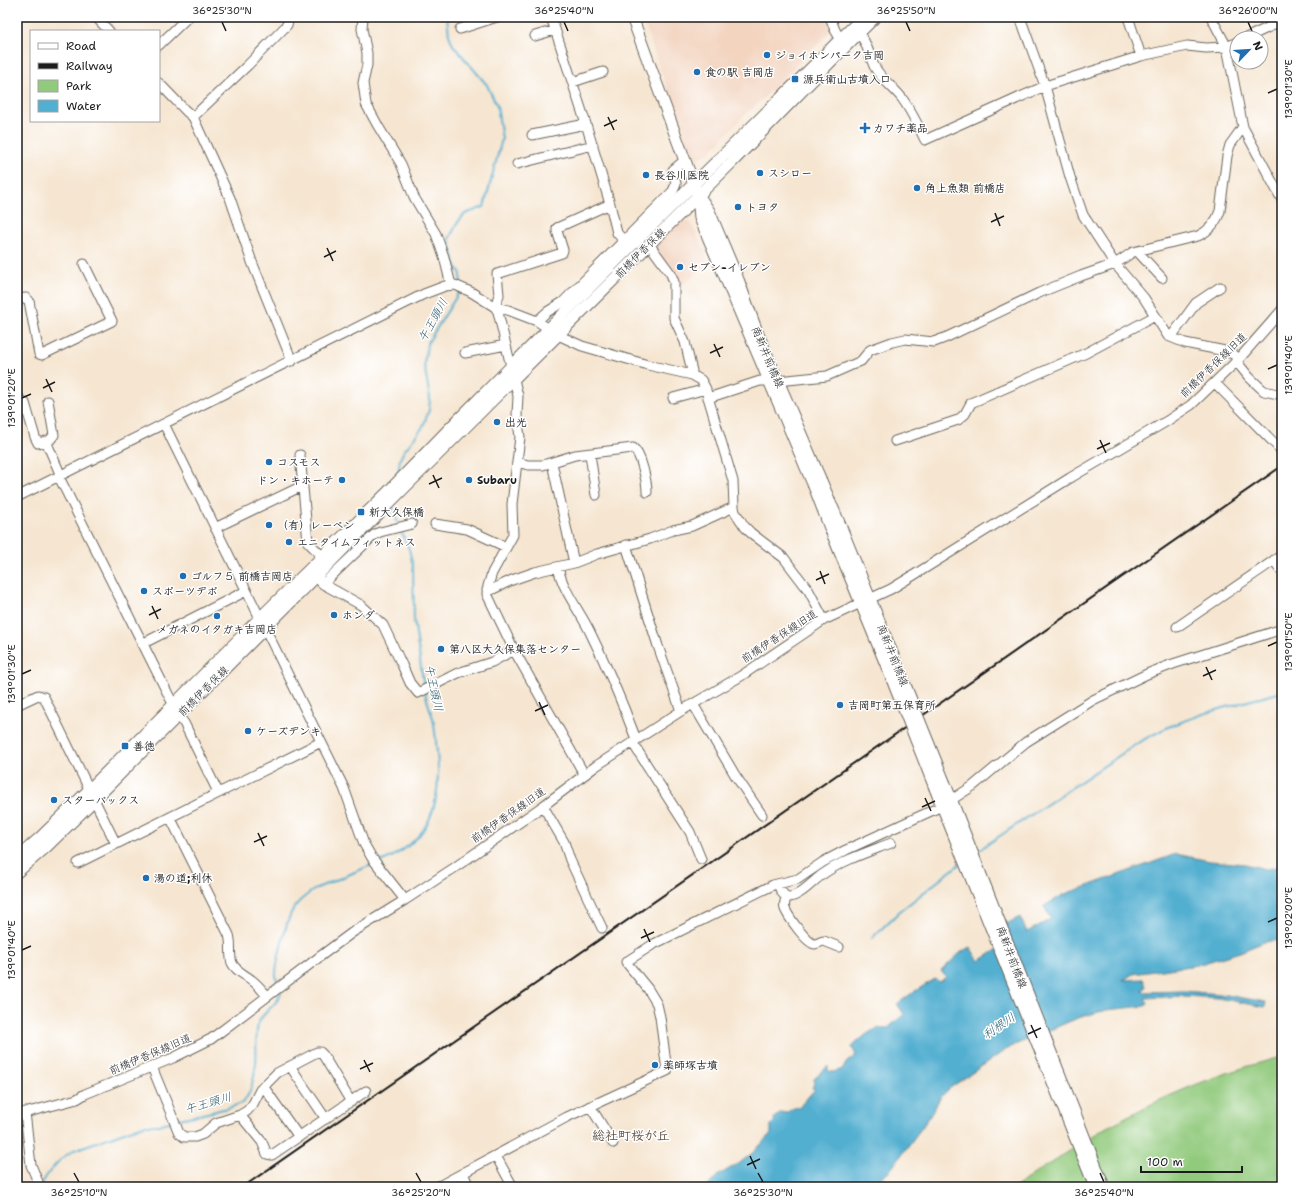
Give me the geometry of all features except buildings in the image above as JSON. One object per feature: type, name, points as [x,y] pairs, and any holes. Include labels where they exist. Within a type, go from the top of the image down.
[{"type":"main road","name":"南新井前橋線","points":[[632,17],[695,185],[698,196],[700,218],[774,380],[830,528],[866,600],[946,803],[1104,1187]]},
{"type":"main road","name":"前橋伊香保線","points":[[17,858],[89,790],[322,557],[385,501],[404,488],[514,379],[553,332],[632,245],[695,185],[863,17]]},
{"type":"main road","name":"前橋伊香保線","points":[[17,872],[53,841],[265,629],[319,580],[408,471],[511,366],[553,332],[649,244],[875,17]]},
{"type":"main road","name":"南新井前橋線","points":[[953,819],[996,938],[1095,1187]]},
{"type":"street","points":[[96,17],[108,30]]},
{"type":"street","points":[[160,44],[188,17]]},
{"type":"street","points":[[193,116],[248,65],[287,25],[289,17]]},
{"type":"street","points":[[363,17],[362,29],[368,53],[363,83],[366,104],[401,164],[414,197],[436,234],[453,285]]},
{"type":"street","points":[[460,29],[497,17]]},
{"type":"street","points":[[551,17],[593,145],[617,233],[624,241]]},
{"type":"street","points":[[830,17],[841,40]]},
{"type":"street","points":[[1020,17],[1045,86],[1070,177],[1083,215],[1114,264],[1144,298],[1168,336],[1185,343],[1233,354],[1249,377],[1264,391],[1282,395]]},
{"type":"street","points":[[1128,17],[1141,56]]},
{"type":"street","points":[[1211,17],[1226,47],[1243,127],[1282,200]]},
{"type":"street","points":[[1263,30],[1282,21]]},
{"type":"street","points":[[535,36],[555,30]]},
{"type":"street","points":[[859,32],[864,38],[874,66],[910,110],[925,140],[1045,86],[1141,56],[1187,46],[1206,48],[1229,46]]},
{"type":"street","points":[[573,82],[603,72]]},
{"type":"street","points":[[160,84],[186,111],[193,116],[230,198],[251,258],[292,361]]},
{"type":"street","points":[[532,135],[586,124]]},
{"type":"street","points":[[673,398],[707,394],[760,381],[827,376],[861,361],[870,350],[905,339],[934,342],[1039,293],[1114,264],[1133,252],[1198,236],[1207,232],[1218,219],[1227,156],[1230,145],[1243,127]]},
{"type":"street","points":[[517,164],[593,145]]},
{"type":"street","points":[[537,321],[547,312],[563,302],[673,191],[676,184],[672,170],[685,160]]},
{"type":"street","points":[[584,774],[514,650],[488,597],[487,590],[492,573],[513,535],[512,504],[520,433],[517,415],[518,396],[498,312],[495,307],[499,295],[497,274],[562,252],[563,250],[557,228],[610,204]]},
{"type":"street","points":[[649,244],[671,274],[674,282],[674,318],[685,342],[692,375]]},
{"type":"street","points":[[1137,251],[1162,278]]},
{"type":"street","points":[[17,299],[26,298],[29,301],[40,354],[42,355],[112,321],[84,264]]},
{"type":"street","points":[[17,497],[428,292],[453,285],[465,289],[495,307],[508,310],[537,321],[553,332],[582,346],[648,365],[692,375],[701,380],[707,394],[733,481],[735,512],[745,527],[784,558],[809,591],[824,620]]},
{"type":"street","points":[[1171,337],[1196,303],[1220,287]]},
{"type":"street","name":"前橋伊香保線旧道","points":[[21,1114],[77,1099],[85,1094],[189,1051],[211,1039],[353,932],[454,868],[543,806],[584,774],[634,741],[741,676],[824,620],[891,589],[914,576],[1070,478],[1161,425],[1191,405],[1238,360],[1282,310]]},
{"type":"street","points":[[895,441],[958,420],[962,418],[973,402],[1086,353],[1155,316]]},
{"type":"street","points":[[465,353],[506,345]]},
{"type":"street","points":[[1215,383],[1282,451]]},
{"type":"street","points":[[17,394],[20,400],[25,403],[38,443],[46,441],[54,435],[48,401]]},
{"type":"street","points":[[164,424],[347,796],[361,838],[372,858],[405,900]]},
{"type":"street","points":[[46,441],[60,476],[142,644],[174,704]]},
{"type":"street","points":[[517,462],[534,465],[552,463],[565,458],[631,448],[634,449],[639,456],[647,485],[647,492]]},
{"type":"street","points":[[590,454],[596,495]]},
{"type":"street","points":[[300,455],[308,542],[322,557]]},
{"type":"street","points":[[552,463],[574,563]]},
{"type":"street","points":[[215,528],[298,488],[303,488]]},
{"type":"street","points":[[487,590],[491,590],[512,580],[574,563],[626,545],[651,539],[673,530],[692,526],[734,507]]},
{"type":"street","points":[[412,524],[390,529],[374,535],[319,580],[361,605],[383,625],[410,685],[416,692],[420,692],[458,674],[492,662],[514,650]]},
{"type":"street","points":[[435,524],[467,529],[506,547]]},
{"type":"street","points":[[626,545],[658,646],[682,711]]},
{"type":"street","points":[[1177,627],[1278,557],[1282,572]]},
{"type":"street","points":[[558,567],[571,599],[590,630],[621,697],[634,741],[690,832],[701,859]]},
{"type":"street","points":[[142,644],[246,591]]},
{"type":"street","points":[[437,1187],[567,1117],[663,1074],[667,1070],[660,1016],[656,1004],[648,989],[626,962],[667,938],[773,885],[805,876],[823,862],[846,850],[946,803],[982,779],[1026,742],[1093,700],[1147,674],[1173,664],[1282,629]]},
{"type":"street","points":[[17,705],[38,695],[44,697],[116,844]]},
{"type":"street","points":[[693,704],[735,775],[762,815]]},
{"type":"street","points":[[178,716],[184,723],[218,792]]},
{"type":"street","points":[[78,863],[321,742]]},
{"type":"street","points":[[543,806],[564,842],[573,867],[602,928]]},
{"type":"street","points":[[170,817],[229,935],[233,964],[241,973],[253,981],[267,996]]},
{"type":"street","points":[[786,897],[799,893],[822,874],[836,866],[891,842]]},
{"type":"street","points":[[778,884],[782,893],[786,897]]},
{"type":"street","points":[[786,897],[785,909],[804,936],[813,944],[824,941],[839,947]]},
{"type":"street","points":[[152,1067],[179,1133],[182,1136],[199,1136],[216,1123],[240,1115],[253,1104],[263,1086],[277,1074],[317,1052],[320,1052],[351,1102]]},
{"type":"street","points":[[290,1066],[326,1119]]},
{"type":"street","points":[[263,1086],[299,1137]]},
{"type":"street","points":[[240,1115],[262,1142],[269,1155],[274,1155],[366,1092]]},
{"type":"street","points":[[590,1106],[613,1143]]},
{"type":"street","points":[[21,1114],[31,1165],[38,1183]]},
{"type":"street","points":[[496,1156],[513,1187]]},
{"type":"street","points":[[463,1173],[469,1187]]},
{"type":"shaded area","points":[[642,17],[827,17],[831,31],[750,111],[749,110],[710,152],[693,162]]},
{"type":"shaded area","points":[[680,220],[691,223],[710,263],[677,289],[654,247]]},
{"type":"green space","points":[[1282,1057],[1282,1187],[1015,1187],[1097,1133],[1148,1106],[1227,1073]]},
{"type":"water","name":"利根川","points":[[1176,854],[1210,861],[1245,864],[1266,869],[1282,866],[1282,940],[1264,942],[1240,952],[1197,965],[1133,974],[1123,980],[1143,979],[1146,986],[1142,991],[1145,992],[1184,991],[1220,994],[1266,1002],[1265,1007],[1218,998],[1184,996],[1145,998],[1148,1004],[1145,1006],[1106,1010],[1078,1018],[1010,1047],[950,1088],[941,1097],[923,1126],[891,1169],[870,1187],[707,1187],[717,1176],[741,1162],[755,1151],[771,1133],[770,1126],[775,1121],[774,1118],[781,1112],[786,1113],[799,1106],[800,1107],[815,1089],[812,1088],[814,1083],[813,1080],[828,1066],[828,1071],[833,1072],[843,1069],[846,1063],[856,1055],[852,1047],[873,1030],[888,1028],[904,1014],[897,1004],[935,979],[939,982],[946,977],[941,971],[960,953],[970,947],[979,961],[1000,948],[1006,924],[1020,917],[1027,932],[1051,919],[1044,906],[1065,894]]},
{"type":"waterway","name":"午王頭川","points":[[447,17],[449,35],[453,45],[487,85],[497,106],[502,139],[484,207],[465,214],[458,222],[449,239],[455,264],[461,274],[460,285]]},
{"type":"waterway","name":"午王頭川","points":[[398,474],[400,459],[404,451],[423,427],[429,410],[430,398],[424,364],[427,344],[458,294],[459,289]]},
{"type":"waterway","name":"午王頭川","points":[[394,505],[393,511],[399,525]]},
{"type":"waterway","name":"午王頭川","points":[[400,529],[409,549],[413,566],[414,620],[424,687]]},
{"type":"waterway","name":"午王頭川","points":[[378,863],[396,854],[410,844],[421,833],[429,820],[435,805],[438,771],[437,752],[433,718],[425,692]]},
{"type":"waterway","points":[[976,852],[1141,741],[1168,727],[1203,714],[1282,692]]},
{"type":"waterway","points":[[872,938],[899,912],[961,863]]},
{"type":"waterway","name":"午王頭川","points":[[279,985],[276,977],[279,955],[289,918],[296,905],[317,888],[374,864]]},
{"type":"waterway","name":"午王頭川","points":[[176,1120],[232,1107],[244,1101],[251,1088],[256,1064],[258,1024],[263,1015],[279,998],[281,989]]},
{"type":"waterway","name":"午王頭川","points":[[42,1183],[56,1164],[74,1150],[144,1125],[158,1125],[172,1121]]},
{"type":"railway","points":[[243,1187],[1282,466]]},
{"type":"place","name":"ジョイホンパーク吉岡","points":[[767,55]]},
{"type":"place","name":"食の駅 吉岡店","points":[[697,72]]},
{"type":"place","name":"源兵衛山古墳入口","points":[[795,79]]},
{"type":"place","name":"カワチ薬品","points":[[865,128]]},
{"type":"place","name":"スシロー","points":[[760,173]]},
{"type":"place","name":"長谷川医院","points":[[646,175]]},
{"type":"place","name":"角上魚類 前橋店","points":[[917,188]]},
{"type":"place","name":"トヨタ","points":[[738,207]]},
{"type":"place","name":"セブン-イレブン","points":[[680,267]]},
{"type":"place","name":"出光","points":[[497,422]]},
{"type":"place","name":"コスモス","points":[[269,462]]},
{"type":"place","name":"ドン・キホーテ","points":[[342,480]]},
{"type":"place","name":"Subaru","points":[[469,480]]},
{"type":"place","name":"新大久保橋","points":[[361,512]]},
{"type":"place","name":"（有）レーベン","points":[[269,525]]},
{"type":"place","name":"エニタイムフィットネス","points":[[289,542]]},
{"type":"place","name":"ゴルフ５ 前橋吉岡店","points":[[183,576]]},
{"type":"place","name":"スポーツデポ","points":[[144,591]]},
{"type":"place","name":"ホンダ","points":[[334,615]]},
{"type":"place","name":"メガネのイタガキ吉岡店","points":[[217,616]]},
{"type":"place","name":"第八区大久保集落センター","points":[[441,649]]},
{"type":"place","name":"吉岡町第五保育所","points":[[840,705]]},
{"type":"place","name":"ケーズデンキ","points":[[248,731]]},
{"type":"place","name":"善徳","points":[[125,746]]},
{"type":"place","name":"スターバックス","points":[[54,800]]},
{"type":"place","name":"湯の道;利休","points":[[146,878]]},
{"type":"place","name":"薬師塚古墳","points":[[655,1065]]},
{"type":"district","name":"総社町桜が丘","points":[[631,1135]]}]
